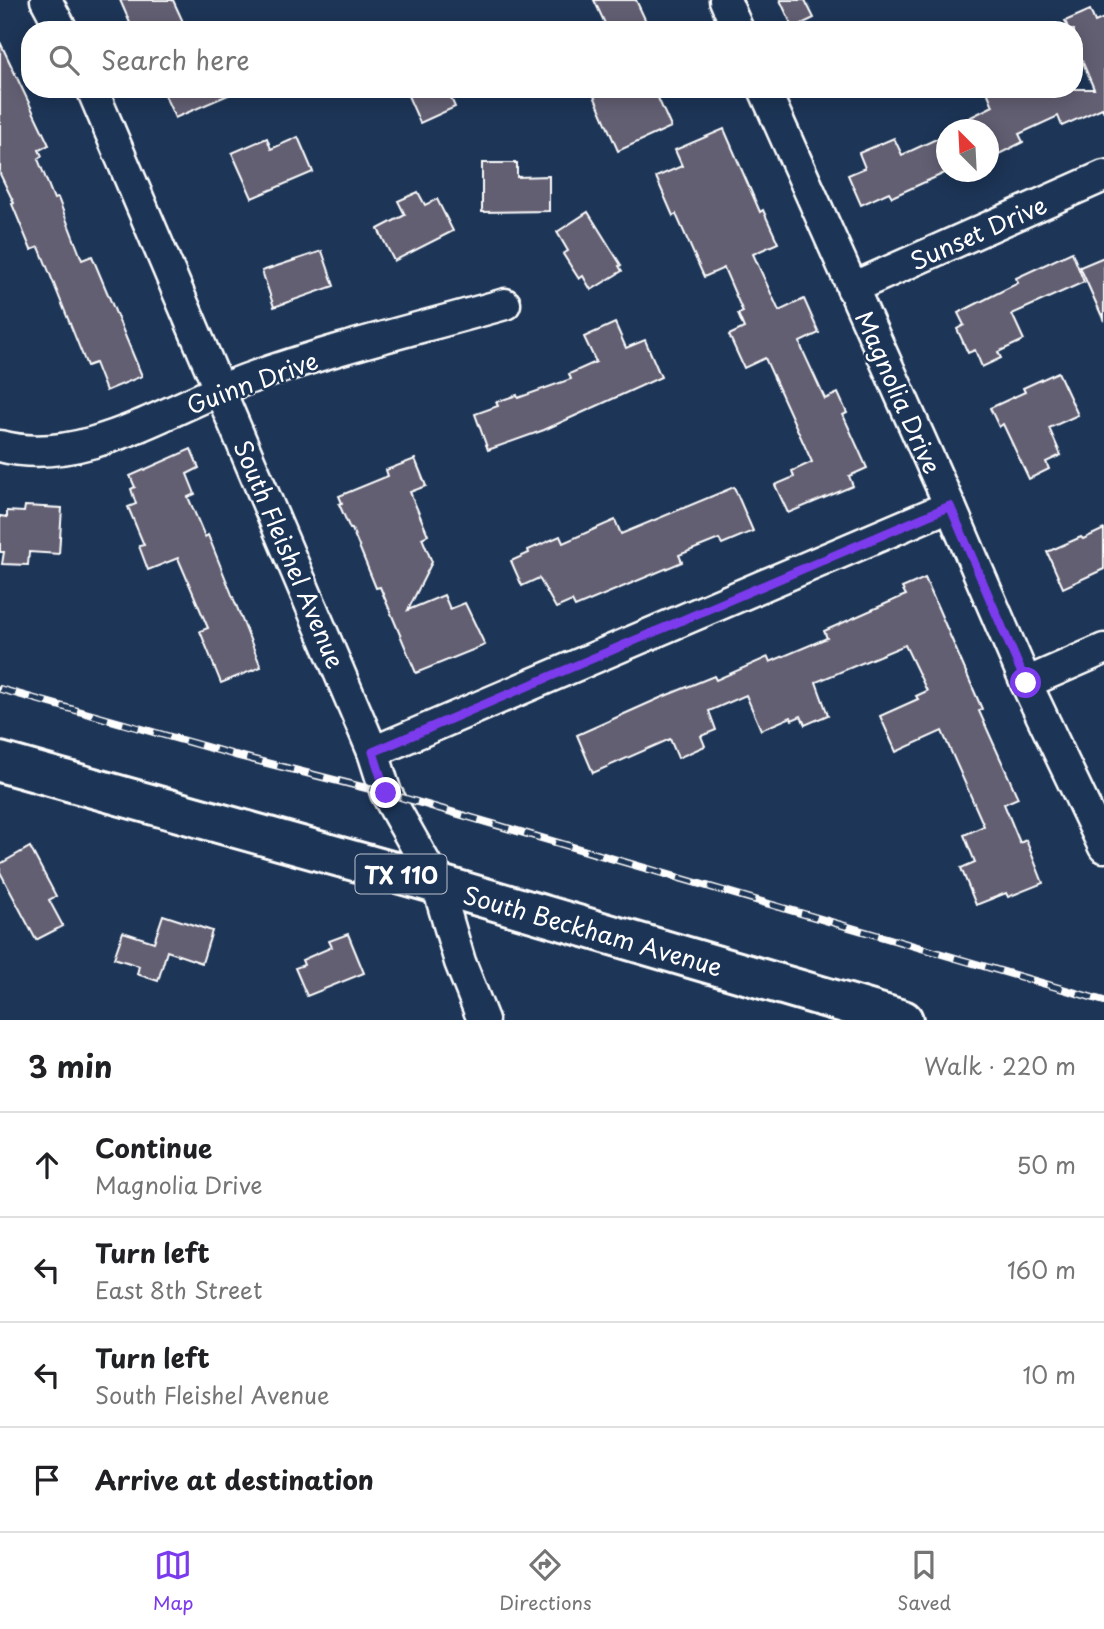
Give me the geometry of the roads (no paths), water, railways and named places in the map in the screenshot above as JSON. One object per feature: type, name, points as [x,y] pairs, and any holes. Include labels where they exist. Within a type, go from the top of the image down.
[{"type":"main road","name":"South Beckham Avenue","points":[[0,762],[438,884],[903,1020]]},
{"type":"main road","points":[[801,990],[831,1020]]},
{"type":"street","points":[[46,0],[57,21]]},
{"type":"street","points":[[725,0],[734,21]]},
{"type":"street","name":"South Fleishel Avenue","points":[[96,98],[373,752],[386,793],[438,884],[460,962],[483,1020]]},
{"type":"street","name":"Magnolia Drive","points":[[769,98],[1026,683],[1104,847]]},
{"type":"street","name":"Sunset Drive","points":[[852,288],[1104,176]]},
{"type":"street","name":"Guinn Drive","points":[[0,446],[16,451],[58,449],[100,441],[279,368],[505,304]]},
{"type":"street","points":[[373,752],[950,506]]},
{"type":"street","points":[[1026,683],[1104,649]]},
{"type":"railway","points":[[0,689],[235,755],[386,793],[1104,1001]]}]
